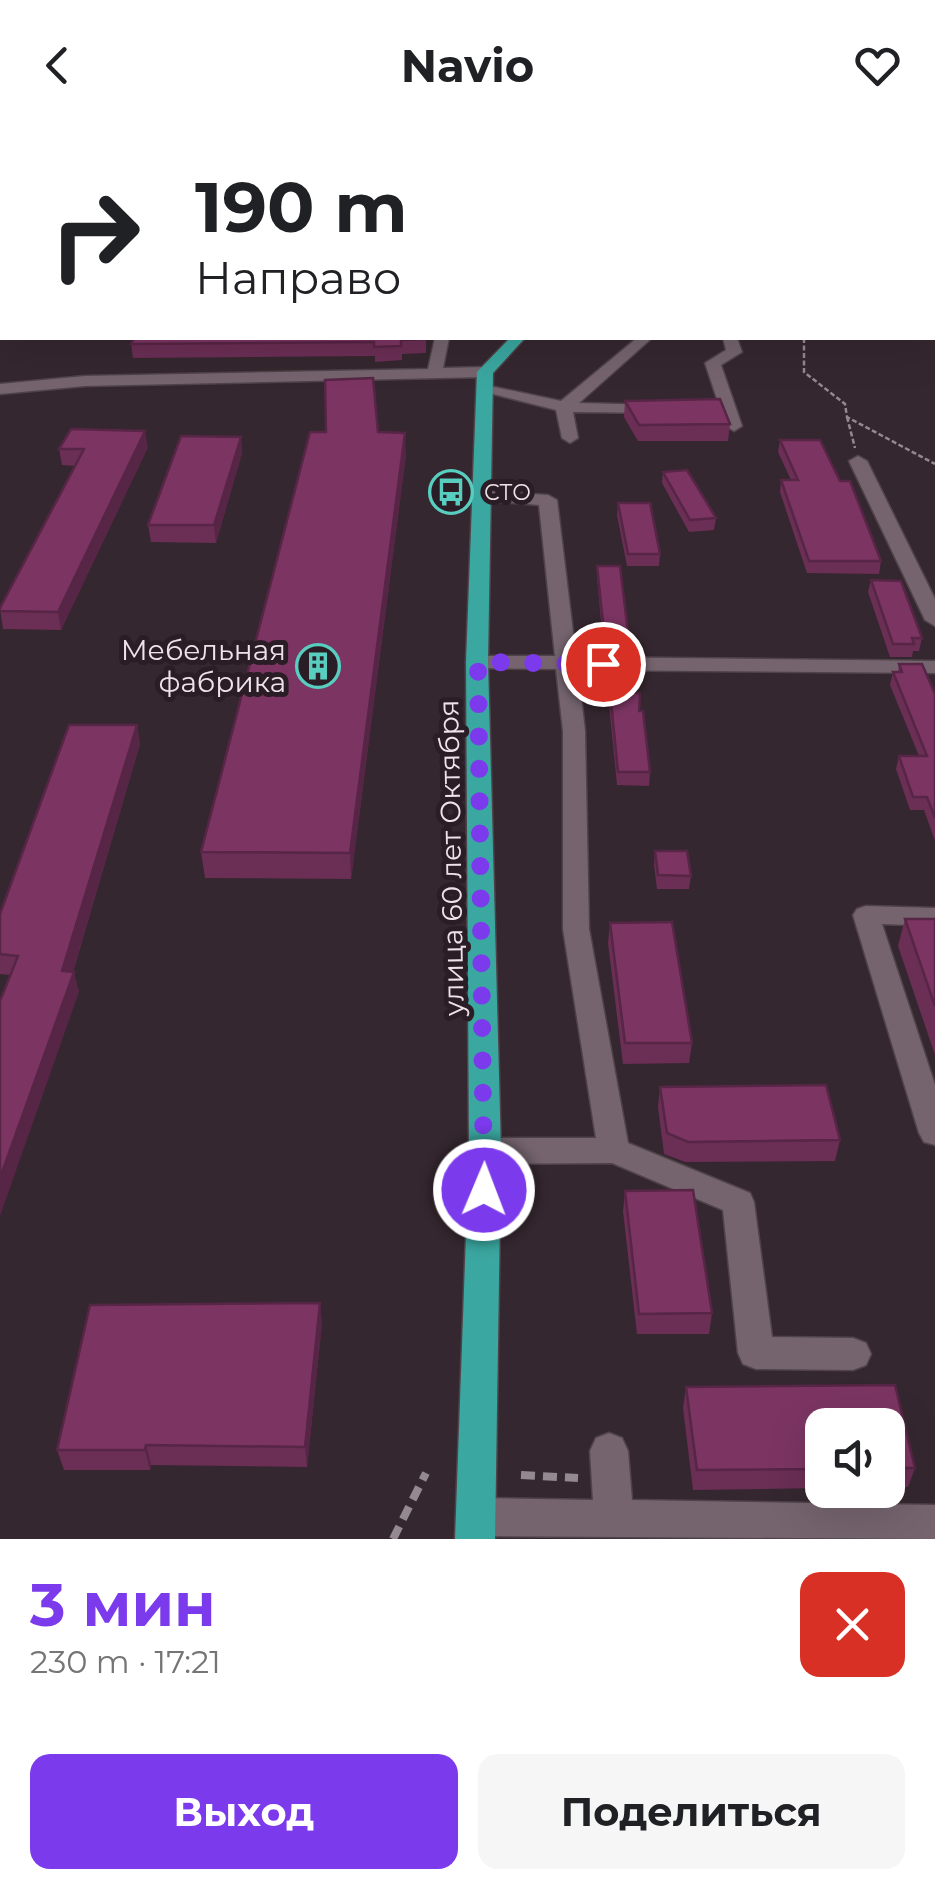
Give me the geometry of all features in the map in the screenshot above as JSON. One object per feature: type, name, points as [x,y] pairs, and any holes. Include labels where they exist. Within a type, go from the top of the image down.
[{"type":"main road","points":[[485,381],[516,340]]},
{"type":"main road","name":"улица 60 лет Октября","points":[[476,1528],[485,1150],[478,662],[485,381]]},
{"type":"street","points":[[435,372],[442,340]]},
{"type":"street","points":[[564,407],[643,340]]},
{"type":"street","points":[[731,340],[734,352],[713,363],[734,426]]},
{"type":"street","points":[[0,389],[85,381],[435,372],[485,381],[564,407],[675,410]]},
{"type":"street","points":[[564,407],[570,438]]},
{"type":"street","points":[[858,460],[935,620]]},
{"type":"street","points":[[482,496],[548,500],[574,731],[576,929],[614,1150]]},
{"type":"street","points":[[478,662],[935,667]]},
{"type":"street","points":[[935,918],[866,916],[935,1133]]},
{"type":"street","points":[[485,1150],[614,1150],[738,1202],[756,1354],[853,1354]]},
{"type":"street","points":[[609,1465],[622,1520]]},
{"type":"street","points":[[476,1528],[622,1520],[801,1532],[935,1524]]},
{"type":"path","points":[[805,340],[804,372],[845,404],[858,460]]},
{"type":"path","points":[[847,416],[935,464]]},
{"type":"path","points":[[522,1475],[609,1465]]},
{"type":"path","points":[[393,1539],[426,1473]]},
{"type":"building","points":[[133,340],[401,340],[401,346],[374,347],[374,342],[131,344]]},
{"type":"building","name":"Мебельная фабрика","points":[[373,378],[378,432],[405,433],[350,853],[201,852],[310,432],[326,432],[325,380]]},
{"type":"building","points":[[720,399],[730,424],[639,425],[625,401]]},
{"type":"building","points":[[71,429],[145,431],[58,612],[0,611],[84,449],[59,449]]},
{"type":"building","points":[[181,436],[241,437],[214,525],[148,525]]},
{"type":"building","points":[[780,440],[820,440],[840,481],[850,481],[881,561],[809,561],[781,480],[798,480]]},
{"type":"building","points":[[687,470],[716,518],[690,520],[663,472]]},
{"type":"building","points":[[618,503],[650,503],[660,554],[628,554]]},
{"type":"building","points":[[597,566],[620,566],[629,641],[605,641]]},
{"type":"building","points":[[871,580],[901,581],[922,638],[912,638],[914,644],[893,644]]},
{"type":"building","points":[[607,661],[631,661],[635,693],[640,693],[639,711],[643,711],[650,772],[618,772]]},
{"type":"building","points":[[899,664],[922,664],[935,694],[935,818],[927,797],[913,797],[899,756],[927,756],[893,672],[902,672]]},
{"type":"building","points":[[69,725],[137,725],[62,971],[74,972],[0,1178],[0,1001],[18,956],[0,954],[0,914]]},
{"type":"building","points":[[655,851],[687,851],[691,876],[658,875]]},
{"type":"building","points":[[905,919],[935,919],[935,1006]]},
{"type":"building","points":[[672,922],[692,1043],[625,1043],[610,923]]},
{"type":"building","points":[[826,1085],[840,1140],[688,1142],[667,1133],[660,1087]]},
{"type":"building","points":[[693,1190],[712,1313],[639,1314],[625,1191]]},
{"type":"building","points":[[320,1303],[305,1447],[146,1445],[145,1450],[57,1450],[90,1305]]},
{"type":"building","points":[[895,1385],[901,1408],[805,1408],[805,1469],[697,1470],[686,1387]]},
{"type":"building","points":[[905,1426],[915,1468],[905,1468]]},
{"type":"place","name":"СТО","points":[[451,492]]},
{"type":"place","name":"Мебельная фабрика","points":[[318,666]]},
{"type":"route","points":[[484,1190],[478,662],[603,664]]}]
